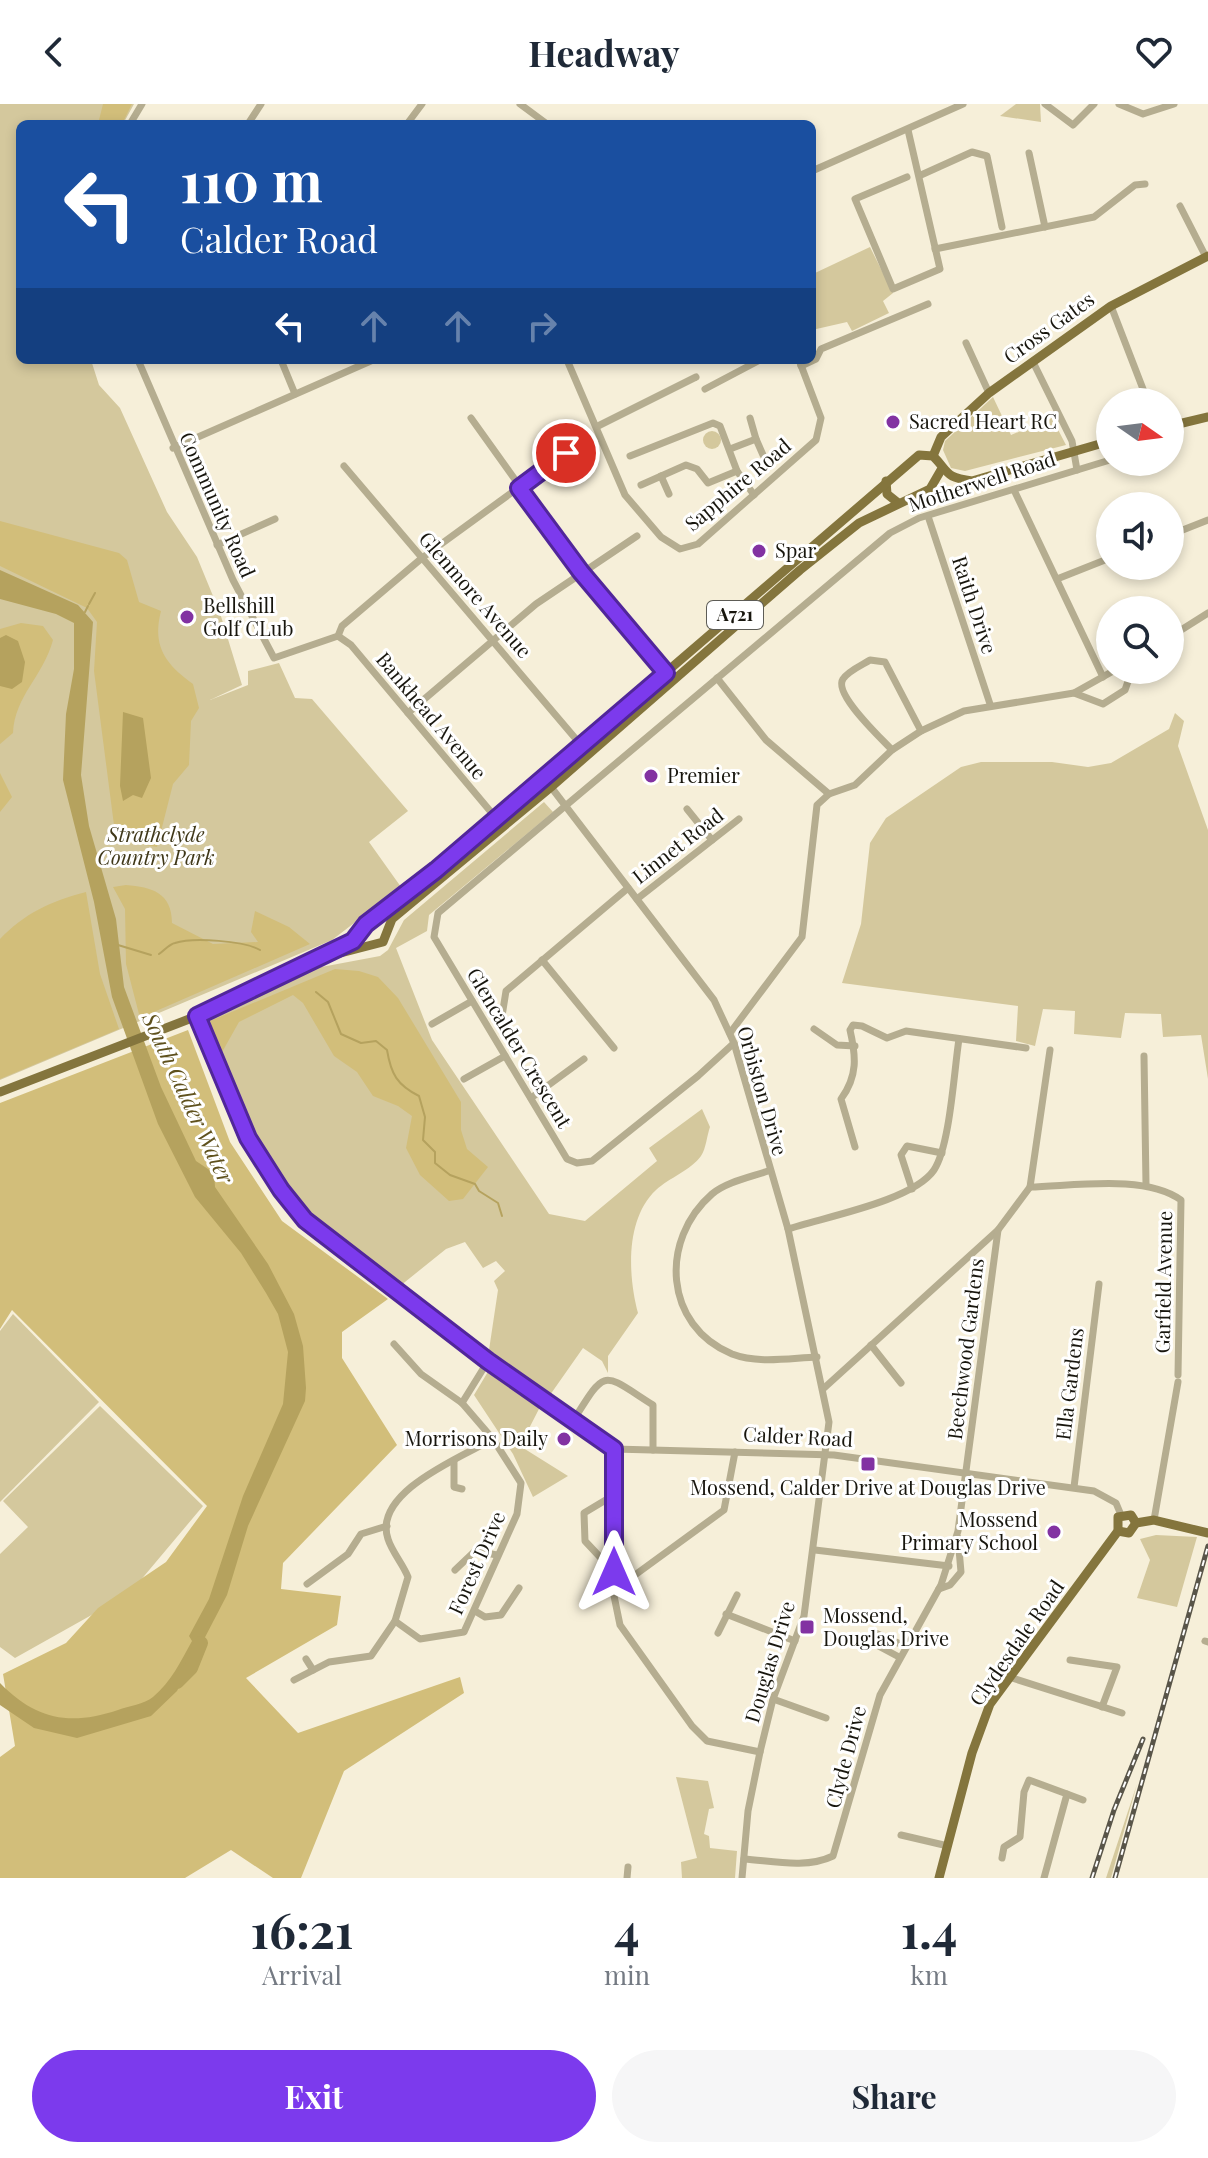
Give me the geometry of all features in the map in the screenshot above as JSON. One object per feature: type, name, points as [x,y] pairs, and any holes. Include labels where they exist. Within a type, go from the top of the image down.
[{"type":"main road","name":"Cross Gates","points":[[933,456],[941,437],[989,393],[1111,306],[1207,257]]},
{"type":"main road","points":[[1184,423],[1208,417]]},
{"type":"main road","name":"Motherwell Road","points":[[373,921],[919,455],[933,456],[941,470],[953,478],[972,481],[1096,445]]},
{"type":"main road","name":"Motherwell Road","points":[[386,933],[392,919],[551,787],[800,570],[859,523],[897,502],[930,489],[941,470]]},
{"type":"main road","name":"Motherwell Road","points":[[886,481],[887,494],[897,502]]},
{"type":"main road","points":[[373,921],[383,926],[386,933]]},
{"type":"main road","name":"A721","points":[[0,1092],[197,1016],[353,941],[373,921]]},
{"type":"main road","points":[[359,933],[371,947]]},
{"type":"main road","name":"A721","points":[[314,959],[371,947],[383,942],[386,933]]},
{"type":"main road","points":[[1121,1515],[1131,1515],[1136,1523]]},
{"type":"main road","name":"Clydesdale Road","points":[[939,1878],[978,1732],[990,1704],[1118,1531],[1116,1522],[1121,1515]]},
{"type":"main road","points":[[1118,1531],[1129,1533],[1136,1523],[1154,1520],[1208,1533]]},
{"type":"street","points":[[520,104],[541,120]]},
{"type":"street","points":[[816,169],[963,104]]},
{"type":"street","points":[[1045,104],[1073,125],[1094,104]]},
{"type":"street","points":[[1119,104],[1143,114],[1174,104]]},
{"type":"street","points":[[907,177],[855,199],[893,289],[940,269],[921,175],[908,130]]},
{"type":"street","points":[[921,175],[972,152],[987,156],[1002,227]]},
{"type":"street","points":[[1029,153],[1045,227]]},
{"type":"street","points":[[935,249],[1094,217],[1135,185],[1145,184]]},
{"type":"street","points":[[1180,206],[1207,257]]},
{"type":"street","name":"Sapphire Road","points":[[816,359],[821,349],[928,304]]},
{"type":"street","points":[[1111,306],[1143,388]]},
{"type":"street","points":[[966,343],[989,393]]},
{"type":"street","points":[[1033,362],[1072,441],[1073,451]]},
{"type":"street","name":"Community Road","points":[[140,364],[217,545],[248,612],[274,658],[338,636]]},
{"type":"street","points":[[283,364],[295,394]]},
{"type":"street","points":[[173,448],[364,364]]},
{"type":"street","name":"Sapphire Road","points":[[569,364],[625,495],[661,537],[680,549],[698,544],[816,440],[821,418],[800,364]]},
{"type":"street","points":[[705,389],[752,364]]},
{"type":"street","points":[[598,426],[696,377]]},
{"type":"street","points":[[471,418],[581,572],[666,673]]},
{"type":"street","points":[[750,418],[763,455]]},
{"type":"street","points":[[630,456],[707,425],[720,426],[737,471],[754,495]]},
{"type":"street","points":[[730,449],[756,439]]},
{"type":"street","name":"Motherwell Road","points":[[1073,451],[1077,470]]},
{"type":"street","points":[[338,636],[342,626],[422,558],[566,453]]},
{"type":"street","name":"Motherwell Road","points":[[565,805],[890,533],[928,516],[1096,464]]},
{"type":"street","points":[[641,485],[686,465],[697,469],[708,483],[737,471]]},
{"type":"street","name":"Glenmore Avenue","points":[[344,466],[581,745]]},
{"type":"street","points":[[661,476],[669,494]]},
{"type":"street","points":[[1014,490],[1096,662]]},
{"type":"street","name":"Raith Drive","points":[[928,516],[990,704]]},
{"type":"street","points":[[217,545],[275,519]]},
{"type":"street","points":[[1184,529],[1208,520]]},
{"type":"street","points":[[408,713],[492,639],[581,572],[637,536]]},
{"type":"street","points":[[1057,579],[1096,564]]},
{"type":"street","points":[[1184,628],[1208,613]]},
{"type":"street","name":"Bankhead Avenue","points":[[338,636],[351,645],[496,818]]},
{"type":"street","points":[[892,750],[843,696],[841,684],[845,676],[870,660],[885,662],[921,731]]},
{"type":"street","points":[[717,678],[766,740],[829,794]]},
{"type":"street","points":[[730,1033],[802,937],[817,805],[829,794],[855,785],[892,750],[921,731],[964,711],[990,704],[1074,693],[1096,681]]},
{"type":"street","points":[[1074,693],[1103,704],[1125,690],[1127,684]]},
{"type":"street","name":"Orbiston Drive","points":[[551,787],[714,1000],[730,1033],[768,1171],[788,1229],[829,1422],[828,1454]]},
{"type":"street","name":"Glencalder Crescent","points":[[565,805],[438,913],[434,937],[567,1159],[577,1163],[592,1161],[734,1043]]},
{"type":"street","points":[[687,809],[712,840]]},
{"type":"street","name":"Linnet Road","points":[[637,899],[739,819]]},
{"type":"street","points":[[502,1016],[506,991],[628,888]]},
{"type":"street","points":[[542,960],[614,1048]]},
{"type":"street","points":[[432,1024],[472,1001]]},
{"type":"street","points":[[197,1016],[248,1138],[281,1190],[305,1220],[488,1361],[614,1449],[613,1591],[620,1625],[692,1726],[707,1741],[760,1752]]},
{"type":"street","points":[[855,1147],[841,1099],[855,1073],[855,1046],[850,1030],[857,1025],[887,1038],[906,1031],[1026,1048]]},
{"type":"street","points":[[814,1029],[837,1045],[855,1046]]},
{"type":"street","points":[[788,1229],[912,1189],[931,1174],[942,1153],[959,1039]]},
{"type":"street","points":[[1030,1187],[1050,1050]]},
{"type":"street","points":[[464,1079],[505,1056]]},
{"type":"street","points":[[1144,1056],[1146,1185]]},
{"type":"street","points":[[531,1098],[584,1059]]},
{"type":"street","points":[[912,1189],[901,1155],[903,1149],[907,1146],[942,1153]]},
{"type":"street","points":[[768,1171],[715,1191],[698,1207],[676,1253],[676,1285],[687,1316],[709,1343],[749,1358],[817,1357]]},
{"type":"street","name":"Garfield Avenue","points":[[1030,1187],[1146,1185],[1168,1190],[1181,1200],[1178,1379],[1154,1520]]},
{"type":"street","name":"Beechwood Gardens","points":[[823,1389],[998,1230],[1030,1187]]},
{"type":"street","name":"Beechwood Gardens","points":[[966,1472],[998,1230]]},
{"type":"street","name":"Ella Gardens","points":[[1074,1487],[1099,1284]]},
{"type":"street","name":"Forest Drive","points":[[394,1344],[421,1374],[462,1403],[493,1439],[521,1483],[517,1514],[464,1632],[420,1639],[395,1621]]},
{"type":"street","points":[[871,1345],[901,1383]]},
{"type":"street","points":[[462,1403],[488,1361]]},
{"type":"street","points":[[573,1421],[597,1384],[613,1378],[653,1405],[653,1450]]},
{"type":"street","points":[[294,1680],[329,1662],[371,1656],[395,1621],[408,1577],[387,1538],[389,1510],[397,1499],[433,1471],[493,1439]]},
{"type":"street","name":"Calder Road","points":[[614,1449],[828,1454],[1074,1487],[1104,1495],[1116,1503],[1121,1515]]},
{"type":"street","points":[[613,1591],[724,1510],[735,1452]]},
{"type":"street","name":"Douglas Drive","points":[[742,1878],[748,1811],[760,1752],[773,1699],[804,1616],[828,1454]]},
{"type":"street","points":[[454,1461],[456,1490]]},
{"type":"street","name":"Clyde Drive","points":[[744,1859],[802,1863],[821,1862],[833,1856],[880,1695],[949,1566],[958,1531],[966,1472]]},
{"type":"street","points":[[614,1495],[584,1513],[585,1541],[614,1572]]},
{"type":"street","points":[[307,1584],[348,1554],[361,1534],[387,1526]]},
{"type":"street","name":"Clyde Drive","points":[[939,1589],[950,1585],[961,1572],[958,1531]]},
{"type":"street","points":[[815,1550],[949,1566]]},
{"type":"street","points":[[455,1570],[475,1551],[497,1555]]},
{"type":"street","points":[[475,1611],[485,1617],[501,1615],[519,1588]]},
{"type":"street","points":[[718,1633],[737,1595]]},
{"type":"street","points":[[726,1614],[795,1641]]},
{"type":"street","points":[[899,1657],[871,1642],[873,1632],[905,1646]]},
{"type":"street","points":[[306,1659],[313,1670]]},
{"type":"street","points":[[1070,1660],[1117,1667],[1102,1707]]},
{"type":"street","points":[[1012,1678],[1122,1713]]},
{"type":"street","points":[[773,1699],[826,1718]]},
{"type":"street","points":[[1018,1775],[1083,1800]]},
{"type":"street","points":[[1002,1858],[1004,1847],[1020,1837],[1024,1792],[1029,1780]]},
{"type":"street","points":[[1044,1878],[1067,1794]]},
{"type":"street","points":[[901,1835],[948,1846]]},
{"type":"street","points":[[627,1878],[628,1867]]},
{"type":"green space","name":"Strathclyde Country Park","points":[[0,104],[134,104],[125,120],[16,120],[16,364],[92,364],[99,385],[120,408],[167,512],[197,557],[220,613],[242,685],[210,700],[248,685],[248,671],[279,663],[295,698],[312,699],[408,811],[369,842],[401,887],[332,940],[0,1080]]},
{"type":"green space","points":[[103,104],[132,104],[124,120],[99,120]]},
{"type":"green space","points":[[1016,104],[1040,104],[1041,122],[1000,116]]},
{"type":"green space","points":[[870,247],[893,293],[883,301],[889,313],[852,331],[847,322],[816,329],[816,273]]},
{"type":"green space","points":[[993,397],[1011,435],[1052,418],[1066,445],[965,471],[951,468],[943,450],[945,441]]},
{"type":"green space","points":[[708,431],[716,431],[721,440],[719,447],[708,449],[703,444],[703,436]]},
{"type":"green space","points":[[0,521],[119,553],[127,560],[139,602],[161,611],[158,634],[163,653],[175,669],[193,684],[199,708],[191,721],[189,765],[173,784],[157,847],[133,843],[114,825],[94,671],[97,622],[87,608],[0,566]]},
{"type":"green space","points":[[21,623],[43,626],[53,640],[19,708],[13,733],[0,744],[0,629]]},
{"type":"green space","points":[[1175,713],[1184,721],[1178,746],[1208,830],[1208,1079],[1201,1035],[1163,1037],[1161,1014],[1125,1013],[1121,1038],[1074,1034],[1075,1011],[1043,1009],[1035,1046],[1016,1041],[1018,1006],[842,983],[861,924],[870,843],[886,818],[961,767],[981,762],[1052,762],[1088,767],[1111,763],[1169,729]]},
{"type":"green space","points":[[0,773],[12,797],[0,812]]},
{"type":"green space","points":[[544,802],[553,812],[429,915],[427,931],[396,948],[432,1040],[549,1214],[585,1221],[657,1161],[649,1148],[702,1109],[710,1127],[701,1156],[692,1166],[656,1190],[639,1216],[631,1265],[638,1313],[608,1356],[608,1373],[602,1361],[583,1348],[550,1395],[489,1350],[498,1290],[494,1281],[505,1271],[496,1261],[483,1268],[465,1242],[446,1249],[400,1286],[337,1238],[300,1202],[267,1162],[254,1139],[204,1020],[316,968],[380,956],[388,950],[404,920]]},
{"type":"green space","points":[[126,885],[159,894],[168,905],[172,923],[213,944],[258,942],[251,932],[255,911],[289,927],[310,944],[140,1018],[126,964],[125,909],[113,887]]},
{"type":"green space","points":[[86,892],[100,974],[119,1029],[0,1079],[0,939],[39,909]]},
{"type":"green space","points":[[335,969],[359,971],[378,977],[398,998],[461,1102],[461,1130],[467,1149],[488,1167],[463,1199],[449,1201],[420,1175],[406,1148],[412,1116],[398,1106],[373,1096],[357,1072],[334,1056],[303,1003],[293,995],[239,1022],[221,1054],[210,1021]]},
{"type":"green space","points":[[188,1030],[230,1142],[282,1221],[388,1299],[342,1332],[342,1358],[397,1445],[283,1563],[281,1589],[341,1596],[337,1625],[246,1678],[298,1733],[460,1677],[464,1693],[344,1771],[301,1878],[273,1878],[231,1850],[185,1878],[0,1878],[0,1757],[15,1746],[3,1674],[66,1643],[98,1608],[166,1562],[207,1506],[12,1310],[0,1329],[0,1103]]},
{"type":"green space","points":[[13,1314],[99,1402],[0,1502],[0,1331]]},
{"type":"green space","points":[[489,1370],[540,1407],[520,1446],[568,1476],[533,1497],[513,1454],[474,1395]]},
{"type":"green space","points":[[100,1406],[203,1506],[129,1594],[15,1658],[0,1647],[0,1554],[28,1527],[3,1501]]},
{"type":"green space","points":[[1156,1535],[1197,1537],[1177,1607],[1137,1598],[1150,1560],[1140,1539]]},
{"type":"green space","points":[[676,1777],[708,1781],[714,1808],[709,1809],[704,1834],[709,1836],[710,1848],[737,1851],[735,1878],[682,1878],[681,1862],[697,1858]]},
{"type":"green space","points":[[1137,1784],[1111,1878],[1106,1878]]},
{"type":"shaded area","name":"South Calder Water","points":[[0,570],[78,605],[93,622],[81,775],[89,826],[116,919],[124,987],[161,1087],[196,1161],[214,1173],[215,1187],[268,1264],[294,1314],[303,1346],[306,1388],[305,1401],[248,1526],[227,1595],[177,1691],[151,1716],[77,1738],[34,1728],[0,1705],[0,1683],[40,1712],[69,1718],[101,1715],[141,1703],[165,1685],[192,1641],[189,1636],[209,1599],[243,1496],[283,1404],[288,1352],[278,1314],[241,1253],[195,1197],[158,1124],[112,997],[94,902],[63,780],[66,714],[74,669],[74,623],[56,614],[0,599]]},
{"type":"shaded area","points":[[6,635],[18,641],[25,662],[22,682],[12,689],[0,686],[0,638]]},
{"type":"shaded area","points":[[123,712],[143,718],[151,778],[142,798],[133,795],[123,801],[120,786]]},
{"type":"waterway","points":[[89,604],[95,593]]},
{"type":"waterway","points":[[85,612],[88,606]]},
{"type":"waterway","points":[[159,954],[173,944],[194,940],[231,942],[260,950]]},
{"type":"waterway","points":[[118,945],[151,955]]},
{"type":"waterway","points":[[316,992],[328,1002],[341,1034],[361,1043],[376,1041],[387,1050],[396,1078],[419,1096],[425,1117],[423,1140],[435,1152],[435,1163],[450,1175],[475,1184],[479,1191],[498,1203],[502,1216]]},
{"type":"waterway","name":"South Calder Water","points":[[177,1682],[191,1668],[201,1643]]},
{"type":"railway","points":[[1115,1878],[1208,1546]]},
{"type":"railway","points":[[1092,1878],[1114,1810],[1143,1739]]},
{"type":"place","name":"Sacred Heart RC","points":[[893,422]]},
{"type":"place","name":"Spar","points":[[759,551]]},
{"type":"place","name":"Bellshill Golf CLub","points":[[187,617]]},
{"type":"place","name":"Premier","points":[[651,776]]},
{"type":"place","name":"Morrisons Daily","points":[[564,1439]]},
{"type":"place","name":"Mossend, Calder Drive at Douglas Drive","points":[[868,1464]]},
{"type":"place","name":"Mossend Primary School","points":[[1054,1532]]},
{"type":"place","name":"Mossend, Douglas Drive","points":[[807,1627]]},
{"type":"route","points":[[566,453],[519,488],[581,572],[666,673],[436,870],[384,909],[377,919],[361,928],[353,941],[197,1016],[248,1138],[281,1190],[305,1220],[488,1361],[614,1449],[614,1572]]}]
